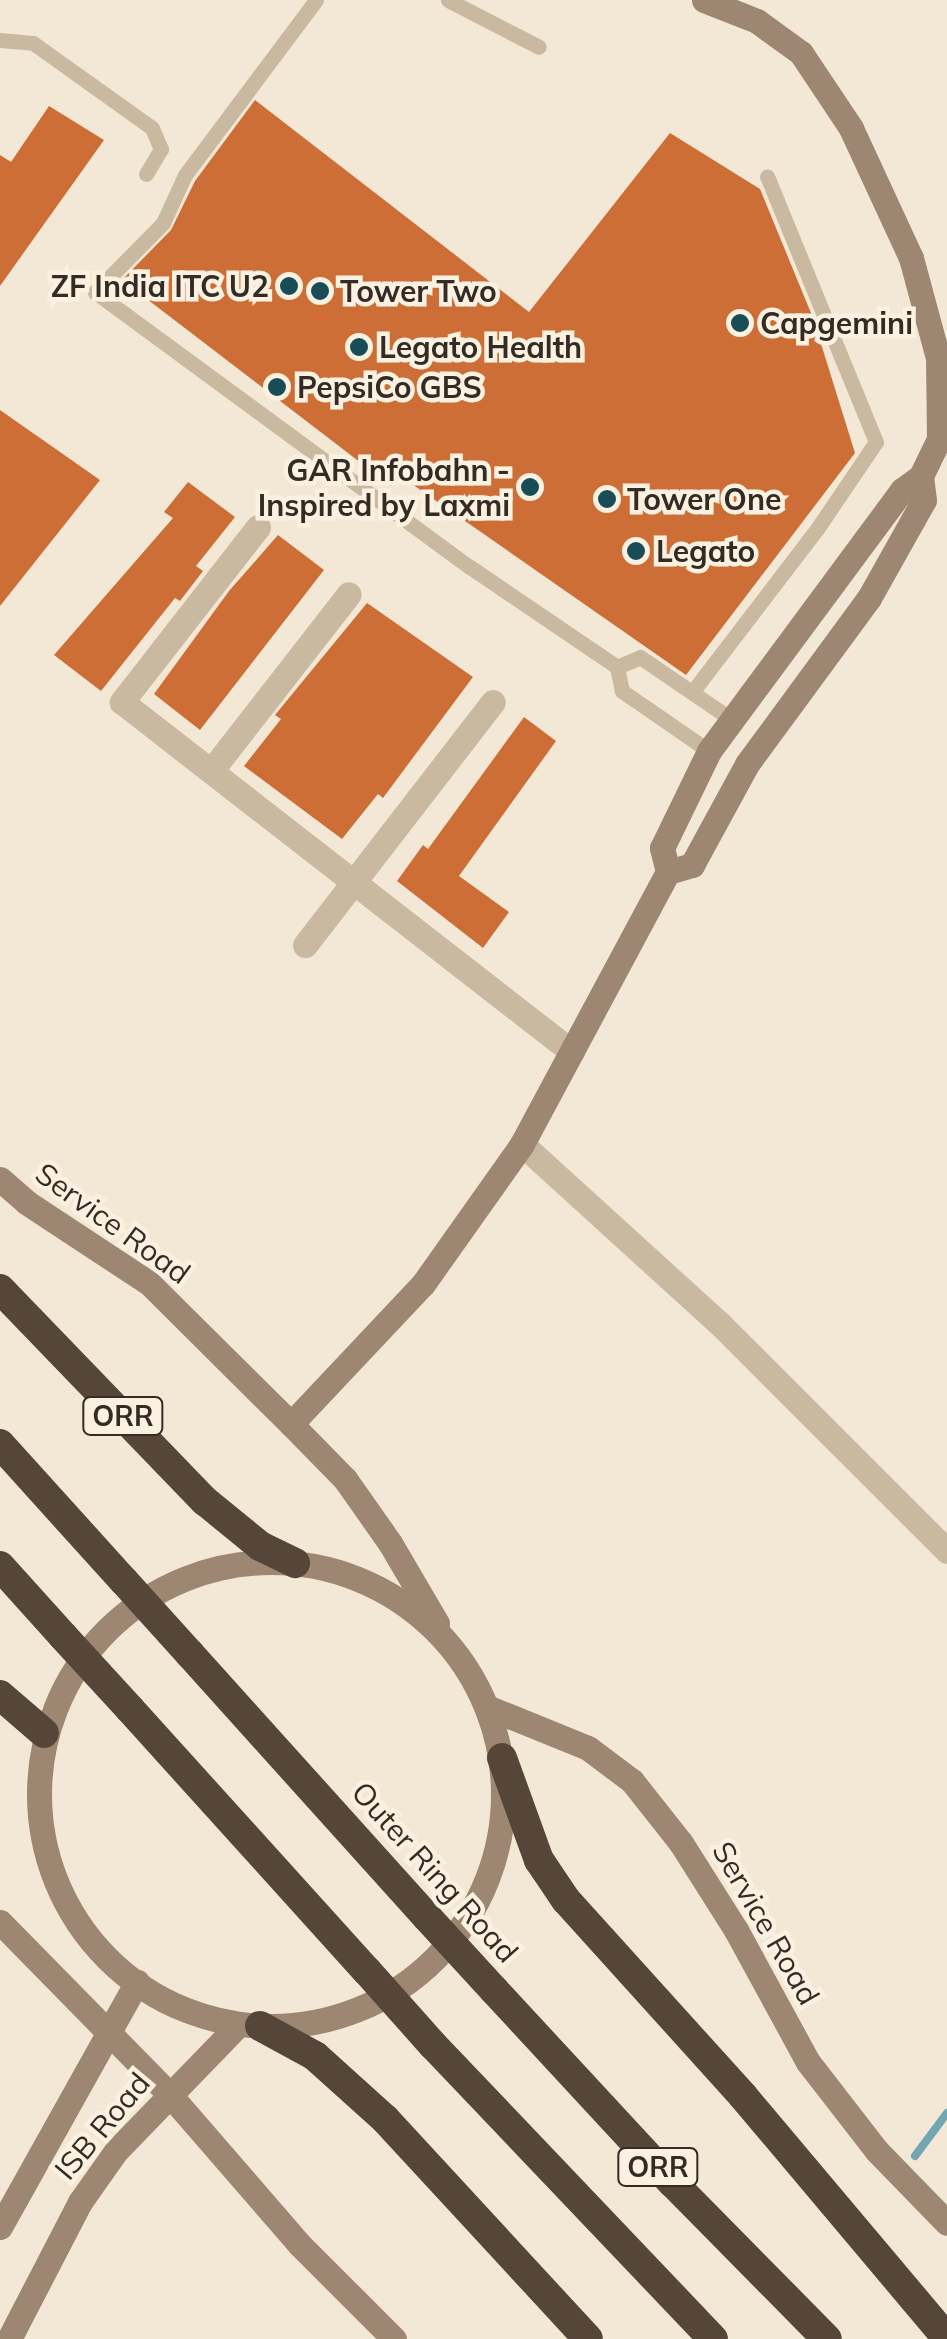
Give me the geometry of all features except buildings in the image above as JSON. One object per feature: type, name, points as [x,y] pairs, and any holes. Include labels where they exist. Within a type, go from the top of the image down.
[{"type":"highway","name":"ORR","points":[[0,1289],[205,1501],[260,1546],[295,1562]]},
{"type":"highway","name":"Outer Ring Road","points":[[0,1444],[494,1990],[673,2183],[827,2339]]},
{"type":"highway","name":"ORR","points":[[0,1566],[434,2045],[713,2339]]},
{"type":"highway","points":[[0,1695],[44,1734]]},
{"type":"highway","points":[[502,1758],[539,1860],[566,1900],[743,2096],[947,2338]]},
{"type":"highway","points":[[250,2025],[315,2056],[385,2120],[588,2339]]},
{"type":"main road","points":[[291,1424],[422,1284],[522,1144],[668,872],[662,848],[709,751],[902,490],[921,476],[939,439],[938,358],[911,258],[880,182],[852,128],[801,53],[757,21],[704,0]]},
{"type":"main road","points":[[668,872],[692,865],[747,764],[869,598],[924,500],[921,476]]},
{"type":"main road","name":"Service Road","points":[[0,1178],[26,1202],[150,1282],[345,1480],[390,1543],[487,1707],[502,1758],[502,1827],[483,1892],[445,1950],[392,1994],[328,2020],[250,2025]]},
{"type":"main road","points":[[250,2025],[175,2006],[118,1970],[74,1920],[46,1859],[37,1796],[44,1734],[70,1673],[112,1622],[152,1594],[166,1585],[229,1565],[295,1562],[353,1577],[406,1605],[450,1645]]},
{"type":"main road","name":"Service Road","points":[[487,1707],[588,1748],[632,1781],[681,1843],[736,1930],[808,2062],[877,2151],[947,2223]]},
{"type":"main road","points":[[0,1922],[170,2094],[300,2245],[394,2339]]},
{"type":"main road","name":"ISB Road","points":[[0,2227],[136,1982]]},
{"type":"main road","name":"ISB Road","points":[[9,2339],[80,2202],[116,2151],[170,2094],[250,2025]]},
{"type":"street","points":[[258,527],[122,702],[572,1052]]},
{"type":"street","points":[[211,771],[349,594]]},
{"type":"street","points":[[305,946],[493,702]]},
{"type":"street","points":[[522,1144],[720,1324],[947,1551]]},
{"type":"lane","points":[[316,0],[185,175],[163,223],[95,292],[470,567],[616,667],[622,691],[709,751]]},
{"type":"lane","points":[[448,0],[539,47]]},
{"type":"lane","points":[[0,40],[33,43],[152,128],[161,149],[146,174]]},
{"type":"lane","points":[[693,691],[817,529],[876,442],[767,176]]},
{"type":"lane","points":[[616,667],[640,657],[731,719]]},
{"type":"waterway","points":[[915,2156],[947,2113]]},
{"type":"place","name":"ZF India ITC U2","points":[[289,286]]},
{"type":"place","name":"Tower Two","points":[[320,291]]},
{"type":"place","name":"Capgemini","points":[[740,323]]},
{"type":"place","name":"Legato Health","points":[[359,347]]},
{"type":"place","name":"PepsiCo GBS","points":[[277,387]]},
{"type":"place","name":"GAR Infobahn - Inspired by Laxmi","points":[[530,487]]},
{"type":"place","name":"Tower One","points":[[607,499]]},
{"type":"place","name":"Legato","points":[[636,551]]}]
